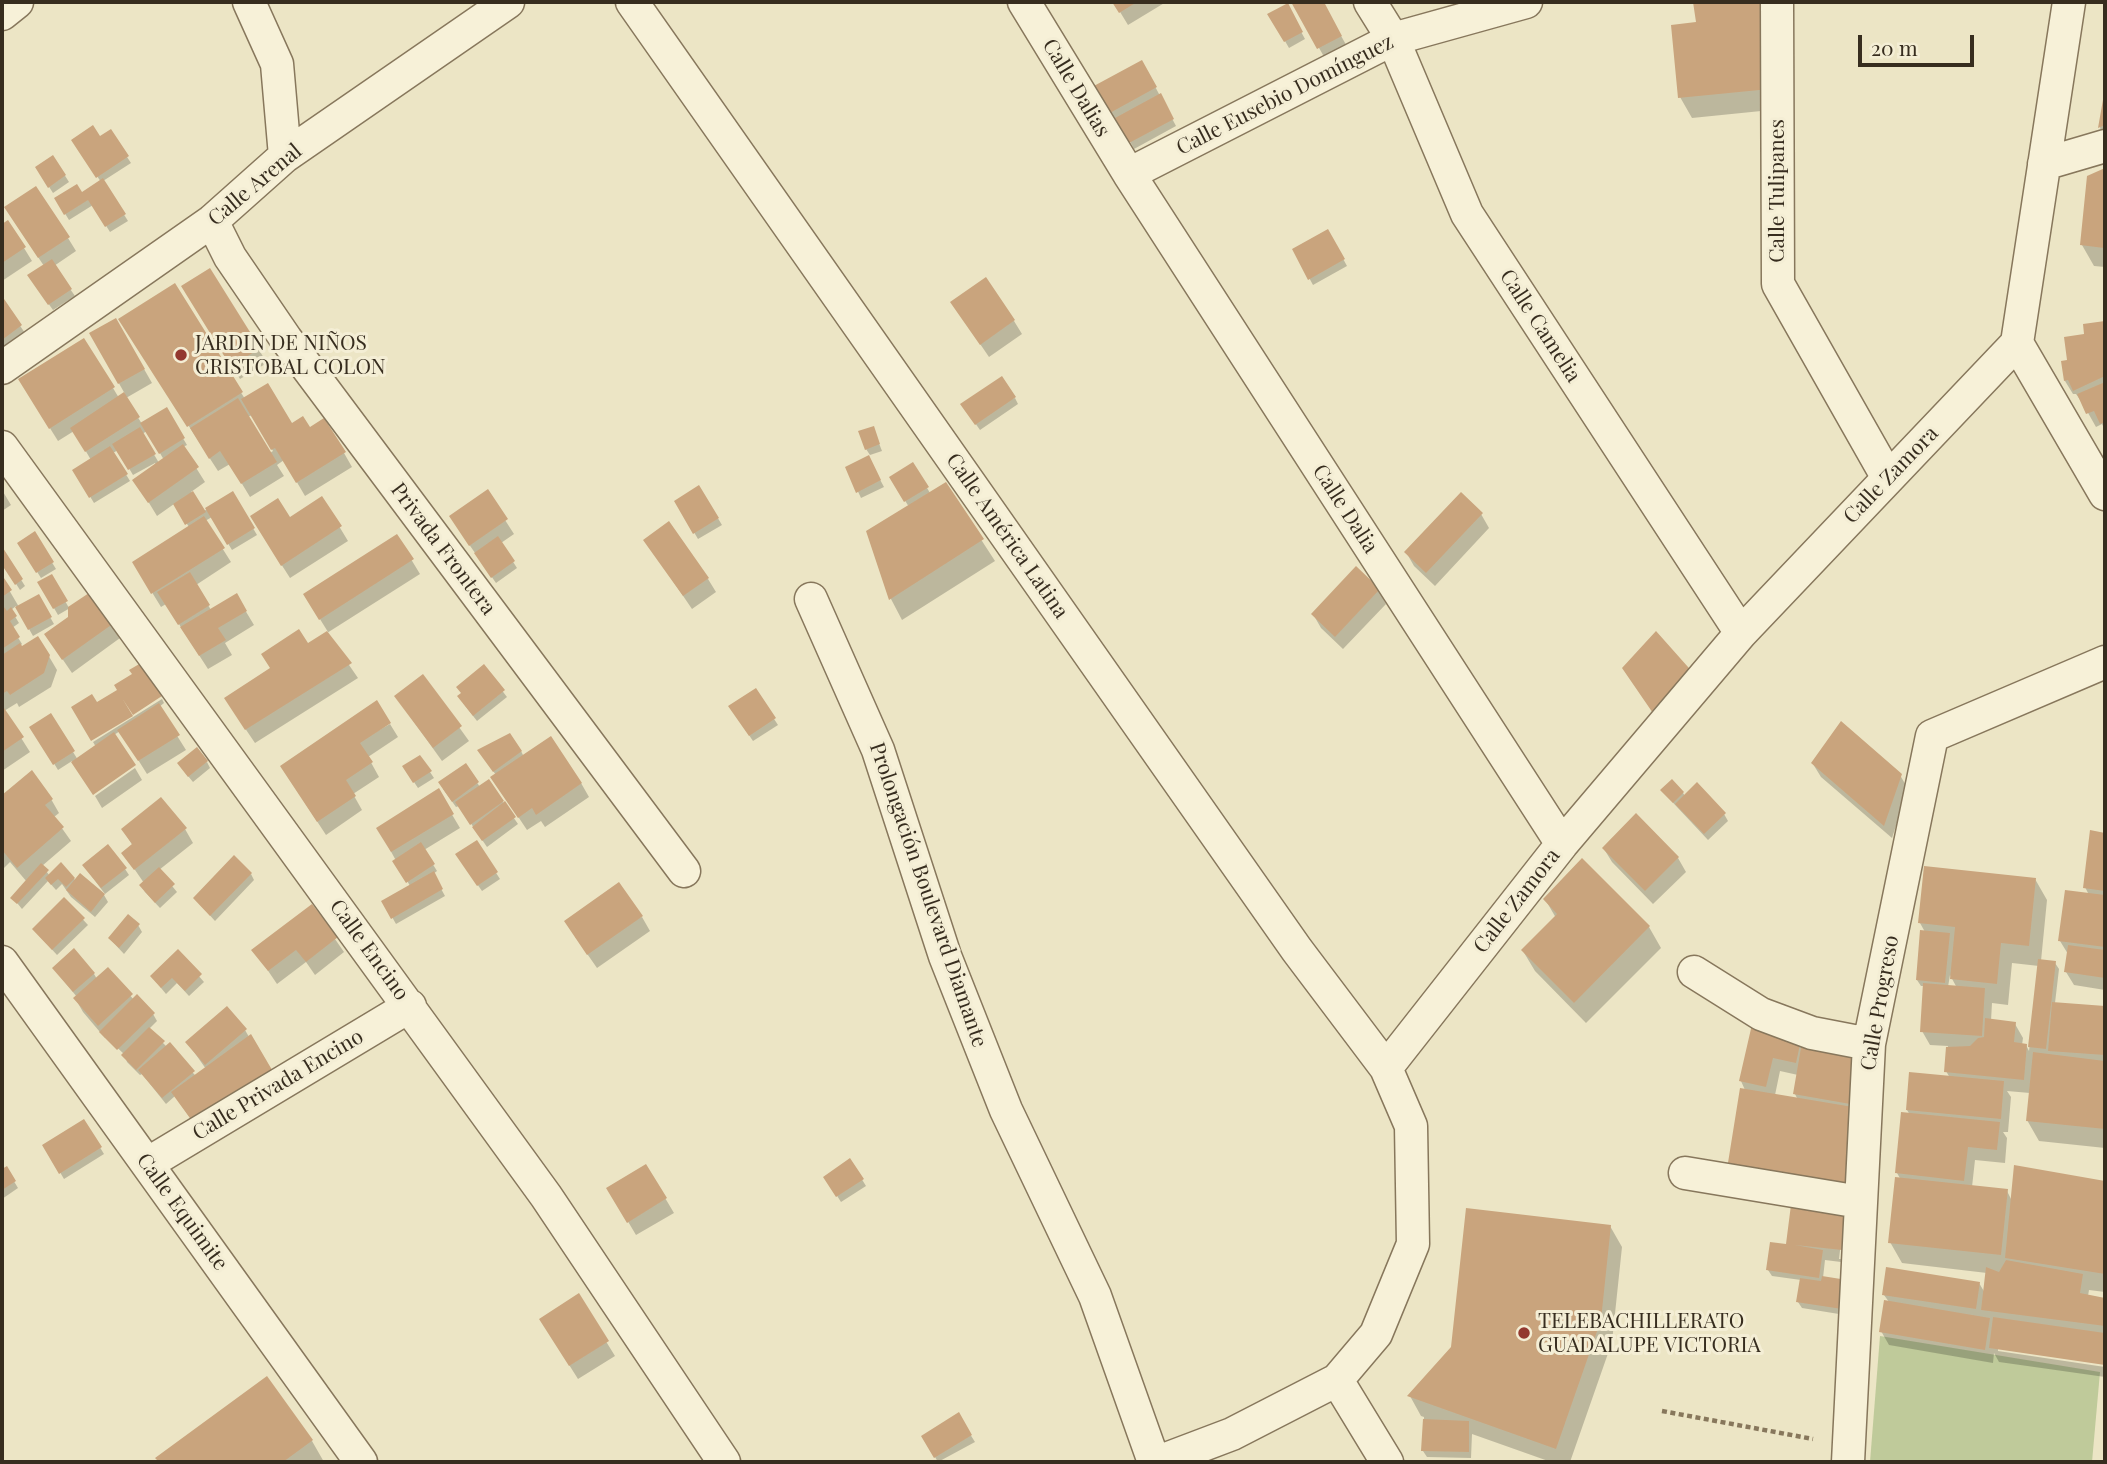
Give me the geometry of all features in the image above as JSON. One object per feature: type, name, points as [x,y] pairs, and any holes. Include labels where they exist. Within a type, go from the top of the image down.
[{"type":"street","points":[[2,14],[17,2]]},
{"type":"street","points":[[249,2],[277,64],[285,156]]},
{"type":"street","name":"Calle Arenal","points":[[2,368],[212,221],[285,156],[508,2]]},
{"type":"street","name":"Calle América Latina","points":[[632,2],[1297,950],[1386,1068]]},
{"type":"street","name":"Calle Dalias","points":[[1024,2],[1129,174]]},
{"type":"street","name":"Calle Camelia","points":[[1370,2],[1393,39],[1466,214],[1741,633]]},
{"type":"street","name":"Calle Eusebio Domínguez","points":[[1129,174],[1393,39],[1526,2]]},
{"type":"street","name":"Calle Tulipanes","points":[[1777,2],[1778,284],[1888,478]]},
{"type":"street","points":[[2069,2],[2017,343],[2105,494]]},
{"type":"street","points":[[2044,164],[2105,146]]},
{"type":"street","name":"Calle Dalia","points":[[1129,174],[1562,844]]},
{"type":"street","name":"Privada Frontera","points":[[212,221],[230,257],[286,339],[684,871]]},
{"type":"street","name":"Calle Zamora","points":[[1386,1068],[1562,844],[1741,633],[2017,343]]},
{"type":"street","name":"Calle Encino","points":[[2,447],[546,1196],[723,1462]]},
{"type":"street","name":"Prolongación Boulevard Diamante","points":[[811,599],[878,750],[945,956],[1006,1110],[1096,1296],[1156,1462]]},
{"type":"street","name":"Calle Progreso","points":[[1848,1454],[1868,1044],[1932,736],[2105,662]]},
{"type":"street","name":"Calle Equimite","points":[[2,962],[361,1462]]},
{"type":"street","points":[[1694,972],[1761,1014],[1812,1033],[1868,1044]]},
{"type":"street","name":"Calle Privada Encino","points":[[147,1164],[410,1006]]},
{"type":"street","points":[[1156,1462],[1233,1434],[1337,1380],[1376,1334],[1413,1244],[1411,1126],[1386,1068]]},
{"type":"street","points":[[1685,1173],[1860,1202]]},
{"type":"street","points":[[1337,1380],[1387,1462]]},
{"type":"path","points":[[1662,1410],[1848,1454]]},
{"type":"green space","points":[[1880,1336],[2100,1372],[2092,1462],[1870,1462]]},
{"type":"building","points":[[1112,2],[1137,2],[1119,13]]},
{"type":"building","points":[[1291,2],[1324,2],[1342,36],[1317,49]]},
{"type":"building","points":[[1693,2],[1761,2],[1770,89],[1678,98],[1671,25],[1696,22]]},
{"type":"building","points":[[1288,3],[1303,32],[1284,42],[1267,14]]},
{"type":"building","points":[[1142,60],[1157,87],[1108,114],[1092,87]]},
{"type":"building","points":[[1161,93],[1174,119],[1129,143],[1115,118]]},
{"type":"building","points":[[2104,94],[2105,125],[2098,128]]},
{"type":"building","points":[[93,125],[100,136],[111,129],[129,156],[96,178],[71,140]]},
{"type":"building","points":[[53,155],[66,175],[48,188],[35,167]]},
{"type":"building","points":[[2105,168],[2104,248],[2080,245],[2087,176]]},
{"type":"building","points":[[103,178],[126,214],[105,227],[88,200],[64,215],[54,198],[77,184],[82,192]]},
{"type":"building","points":[[36,186],[70,237],[38,258],[4,207]]},
{"type":"building","points":[[8,220],[26,247],[2,263],[2,224]]},
{"type":"building","points":[[1328,229],[1345,259],[1308,280],[1292,249]]},
{"type":"building","points":[[52,259],[72,289],[48,305],[27,275]]},
{"type":"building","points":[[210,268],[260,348],[231,367],[181,286]]},
{"type":"building","points":[[986,277],[1015,320],[980,345],[950,302]]},
{"type":"building","name":"JARDIN DE NIÑOS CRISTOBAL COLON","points":[[175,283],[243,392],[187,427],[118,319]]},
{"type":"building","points":[[2,296],[22,325],[2,340]]},
{"type":"building","points":[[116,318],[145,369],[118,384],[89,333]]},
{"type":"building","points":[[2105,321],[2105,376],[2073,391],[2068,380],[2064,381],[2061,361],[2067,360],[2064,337],[2084,334],[2083,324]]},
{"type":"building","points":[[84,338],[115,387],[49,429],[18,379]]},
{"type":"building","points":[[1002,376],[1016,397],[975,425],[960,404]]},
{"type":"building","points":[[2105,382],[2105,422],[2100,424],[2094,411],[2086,414],[2077,394]]},
{"type":"building","points":[[268,383],[292,423],[303,416],[310,427],[324,418],[346,452],[296,483],[275,448],[271,450],[241,399]]},
{"type":"building","points":[[124,392],[140,417],[85,452],[70,428]]},
{"type":"building","points":[[238,398],[277,462],[241,484],[220,451],[209,459],[190,428]]},
{"type":"building","points":[[167,407],[185,438],[159,454],[140,423]]},
{"type":"building","points":[[874,426],[880,444],[865,450],[858,431]]},
{"type":"building","points":[[140,427],[156,454],[128,470],[112,444]]},
{"type":"building","points":[[183,444],[199,467],[148,503],[132,480]]},
{"type":"building","points":[[110,446],[128,474],[89,498],[72,470]]},
{"type":"building","points":[[869,455],[881,480],[856,493],[845,467]]},
{"type":"building","points":[[913,462],[929,487],[904,502],[889,477]]},
{"type":"building","points":[[946,482],[984,539],[889,600],[866,531]]},
{"type":"building","points":[[699,485],[719,518],[693,534],[674,501]]},
{"type":"building","points":[[488,489],[508,519],[469,546],[449,516]]},
{"type":"building","points":[[193,491],[206,512],[185,525],[173,504]]},
{"type":"building","points":[[233,491],[255,528],[227,545],[205,508]]},
{"type":"building","points":[[1461,492],[1483,513],[1426,573],[1404,552]]},
{"type":"building","points":[[322,496],[342,526],[281,566],[250,516],[278,498],[290,517]]},
{"type":"building","points":[[204,516],[225,548],[151,594],[132,562]]},
{"type":"building","points":[[669,521],[709,578],[683,596],[643,540]]},
{"type":"building","points":[[35,531],[54,562],[36,573],[17,543]]},
{"type":"building","points":[[397,534],[414,559],[319,620],[303,594]]},
{"type":"building","points":[[498,536],[515,561],[491,578],[474,553]]},
{"type":"building","points":[[3,548],[23,579],[15,585],[2,565]]},
{"type":"building","points":[[1356,566],[1380,589],[1335,637],[1311,614]]},
{"type":"building","points":[[190,572],[210,605],[178,625],[157,592]]},
{"type":"building","points":[[52,574],[68,601],[53,609],[37,582]]},
{"type":"building","points":[[2,575],[12,590],[2,597]]},
{"type":"building","points":[[92,591],[114,623],[62,660],[44,634],[68,617],[68,607]]},
{"type":"building","points":[[237,593],[247,611],[218,628],[226,640],[199,656],[180,627]]},
{"type":"building","points":[[39,594],[52,617],[28,630],[15,607]]},
{"type":"building","points":[[11,607],[17,616],[10,621],[20,637],[2,649],[2,608],[7,611]]},
{"type":"building","points":[[299,629],[308,643],[327,631],[352,663],[245,730],[224,698],[270,668],[261,654]]},
{"type":"building","points":[[1656,631],[1696,676],[1657,719],[1622,668]]},
{"type":"building","points":[[38,636],[50,655],[44,673],[10,695],[7,691],[2,694],[2,655],[20,643],[22,646]]},
{"type":"building","points":[[141,663],[162,696],[133,715],[122,698],[133,716],[91,741],[71,707],[92,694],[97,702],[117,690],[114,685],[132,674],[129,670]]},
{"type":"building","points":[[484,664],[505,690],[473,716],[457,696],[461,693],[456,687]]},
{"type":"building","points":[[423,674],[462,726],[433,748],[394,696]]},
{"type":"building","points":[[756,688],[776,718],[749,736],[728,706]]},
{"type":"building","points":[[377,700],[391,723],[360,743],[373,762],[346,780],[356,796],[317,822],[280,766]]},
{"type":"building","points":[[159,703],[180,735],[138,761],[117,730]]},
{"type":"building","points":[[2,705],[24,737],[2,752]]},
{"type":"building","points":[[51,713],[75,751],[53,765],[29,727]]},
{"type":"building","points":[[1841,721],[1902,774],[1884,826],[1811,763]]},
{"type":"building","points":[[114,732],[136,765],[93,795],[71,762]]},
{"type":"building","points":[[510,733],[522,751],[493,772],[477,750]]},
{"type":"building","points":[[551,736],[582,783],[536,815],[532,808],[518,818],[490,777]]},
{"type":"building","points":[[197,747],[208,761],[188,777],[177,763]]},
{"type":"building","points":[[420,755],[432,771],[413,783],[402,766]]},
{"type":"building","points":[[466,763],[479,782],[452,802],[438,782]]},
{"type":"building","points":[[32,770],[53,799],[45,805],[64,827],[17,868],[2,850],[2,795]]},
{"type":"building","points":[[489,779],[504,801],[470,825],[455,802]]},
{"type":"building","points":[[1672,779],[1684,792],[1673,803],[1660,790]]},
{"type":"building","points":[[1697,782],[1726,813],[1704,834],[1675,804]]},
{"type":"building","points":[[439,788],[454,814],[391,852],[376,828]]},
{"type":"building","points":[[161,797],[187,828],[134,870],[121,853],[132,844],[121,829]]},
{"type":"building","points":[[505,801],[516,817],[482,841],[472,827]]},
{"type":"building","points":[[1636,813],[1679,857],[1645,891],[1602,848]]},
{"type":"building","points":[[2090,830],[2105,833],[2105,891],[2083,888]]},
{"type":"building","points":[[477,840],[498,872],[477,886],[455,854]]},
{"type":"building","points":[[421,842],[435,864],[406,883],[392,861]]},
{"type":"building","points":[[108,844],[127,868],[101,888],[82,865]]},
{"type":"building","points":[[234,855],[252,873],[210,916],[193,898]]},
{"type":"building","points":[[1582,858],[1650,926],[1574,1003],[1521,950],[1557,914],[1543,899]]},
{"type":"building","points":[[61,862],[75,878],[66,887],[58,879],[51,885],[45,878]]},
{"type":"building","points":[[41,863],[49,870],[17,904],[10,898]]},
{"type":"building","points":[[1924,866],[2036,878],[2029,946],[2001,943],[1997,984],[1950,979],[1955,927],[1918,923]]},
{"type":"building","points":[[159,867],[175,884],[155,903],[139,885]]},
{"type":"building","points":[[434,871],[443,889],[391,919],[381,901]]},
{"type":"building","points":[[80,873],[105,894],[91,912],[66,890]]},
{"type":"building","points":[[619,882],[643,916],[587,955],[564,921]]},
{"type":"building","points":[[2065,890],[2105,895],[2105,947],[2058,941]]},
{"type":"building","points":[[64,897],[85,918],[52,950],[32,929]]},
{"type":"building","points":[[312,904],[338,937],[306,962],[296,950],[268,971],[251,950]]},
{"type":"building","points":[[128,914],[140,924],[119,948],[108,938]]},
{"type":"building","points":[[1920,930],[1950,933],[1945,983],[1916,980]]},
{"type":"building","points":[[2068,945],[2105,950],[2105,978],[2064,972]]},
{"type":"building","points":[[74,948],[95,973],[73,992],[52,968]]},
{"type":"building","points":[[178,949],[202,974],[185,991],[172,978],[161,988],[150,976]]},
{"type":"building","points":[[2038,959],[2056,961],[2046,1049],[2028,1047]]},
{"type":"building","points":[[108,967],[133,994],[98,1026],[73,998]]},
{"type":"building","points":[[1923,983],[1985,988],[1982,1036],[1920,1032]]},
{"type":"building","points":[[137,994],[155,1013],[117,1050],[99,1032]]},
{"type":"building","points":[[2052,1002],[2105,1006],[2105,1055],[2048,1051]]},
{"type":"building","points":[[227,1006],[247,1029],[205,1065],[185,1042]]},
{"type":"building","points":[[1985,1018],[2016,1022],[2014,1042],[2027,1044],[2024,1080],[1944,1072],[1946,1047],[1970,1046],[1978,1038],[1984,1037]]},
{"type":"building","points":[[1753,1020],[1803,1031],[1796,1063],[1773,1058],[1766,1087],[1739,1081]]},
{"type":"building","points":[[149,1027],[165,1041],[136,1070],[121,1055]]},
{"type":"building","points":[[251,1034],[275,1075],[195,1125],[171,1092]]},
{"type":"building","points":[[1803,1036],[1866,1046],[1856,1105],[1793,1094]]},
{"type":"building","points":[[170,1042],[195,1071],[162,1098],[138,1070]]},
{"type":"building","points":[[2033,1052],[2105,1061],[2105,1129],[2026,1121]]},
{"type":"building","points":[[1909,1072],[2004,1081],[2001,1119],[1906,1110]]},
{"type":"building","points":[[1740,1088],[1859,1108],[1845,1190],[1727,1169]]},
{"type":"building","points":[[1901,1112],[2000,1122],[1997,1150],[1968,1147],[1964,1181],[1895,1173]]},
{"type":"building","points":[[84,1119],[102,1147],[59,1174],[42,1145]]},
{"type":"building","points":[[850,1158],[864,1179],[836,1197],[823,1177]]},
{"type":"building","points":[[646,1164],[667,1198],[627,1223],[606,1188]]},
{"type":"building","points":[[2014,1165],[2105,1181],[2105,1274],[2005,1258]]},
{"type":"building","points":[[7,1166],[16,1181],[2,1190],[2,1169]]},
{"type":"building","points":[[1895,1177],[2008,1189],[2001,1255],[1888,1243]]},
{"type":"building","points":[[1792,1197],[1847,1204],[1842,1250],[1795,1245],[1823,1250],[1819,1278],[1766,1270],[1770,1242],[1786,1244]]},
{"type":"building","name":"TELEBACHILLERATO GUADALUPE VICTORIA","points":[[1466,1208],[1611,1225],[1601,1320],[1556,1449],[1407,1396],[1451,1347]]},
{"type":"building","points":[[2006,1260],[2083,1274],[2080,1293],[2105,1298],[2105,1326],[1981,1310],[1986,1267],[1999,1272]]},
{"type":"building","points":[[1886,1267],[1980,1282],[1976,1309],[1882,1295]]},
{"type":"building","points":[[1822,1276],[1847,1280],[1842,1309],[1796,1302],[1800,1278],[1821,1281]]},
{"type":"building","points":[[579,1293],[609,1341],[569,1366],[539,1319]]},
{"type":"building","points":[[1884,1300],[1990,1318],[1985,1350],[1879,1332]]},
{"type":"building","points":[[1993,1317],[2105,1333],[2105,1365],[1989,1348]]},
{"type":"building","points":[[267,1376],[313,1440],[283,1462],[159,1462],[155,1458]]},
{"type":"building","points":[[959,1412],[972,1435],[934,1458],[921,1436]]},
{"type":"building","points":[[1423,1419],[1469,1421],[1469,1452],[1421,1451]]},
{"type":"place","name":"JARDIN DE NIÑOS CRISTOBAL COLON","points":[[181,355]]},
{"type":"place","name":"TELEBACHILLERATO GUADALUPE VICTORIA","points":[[1524,1333]]}]
